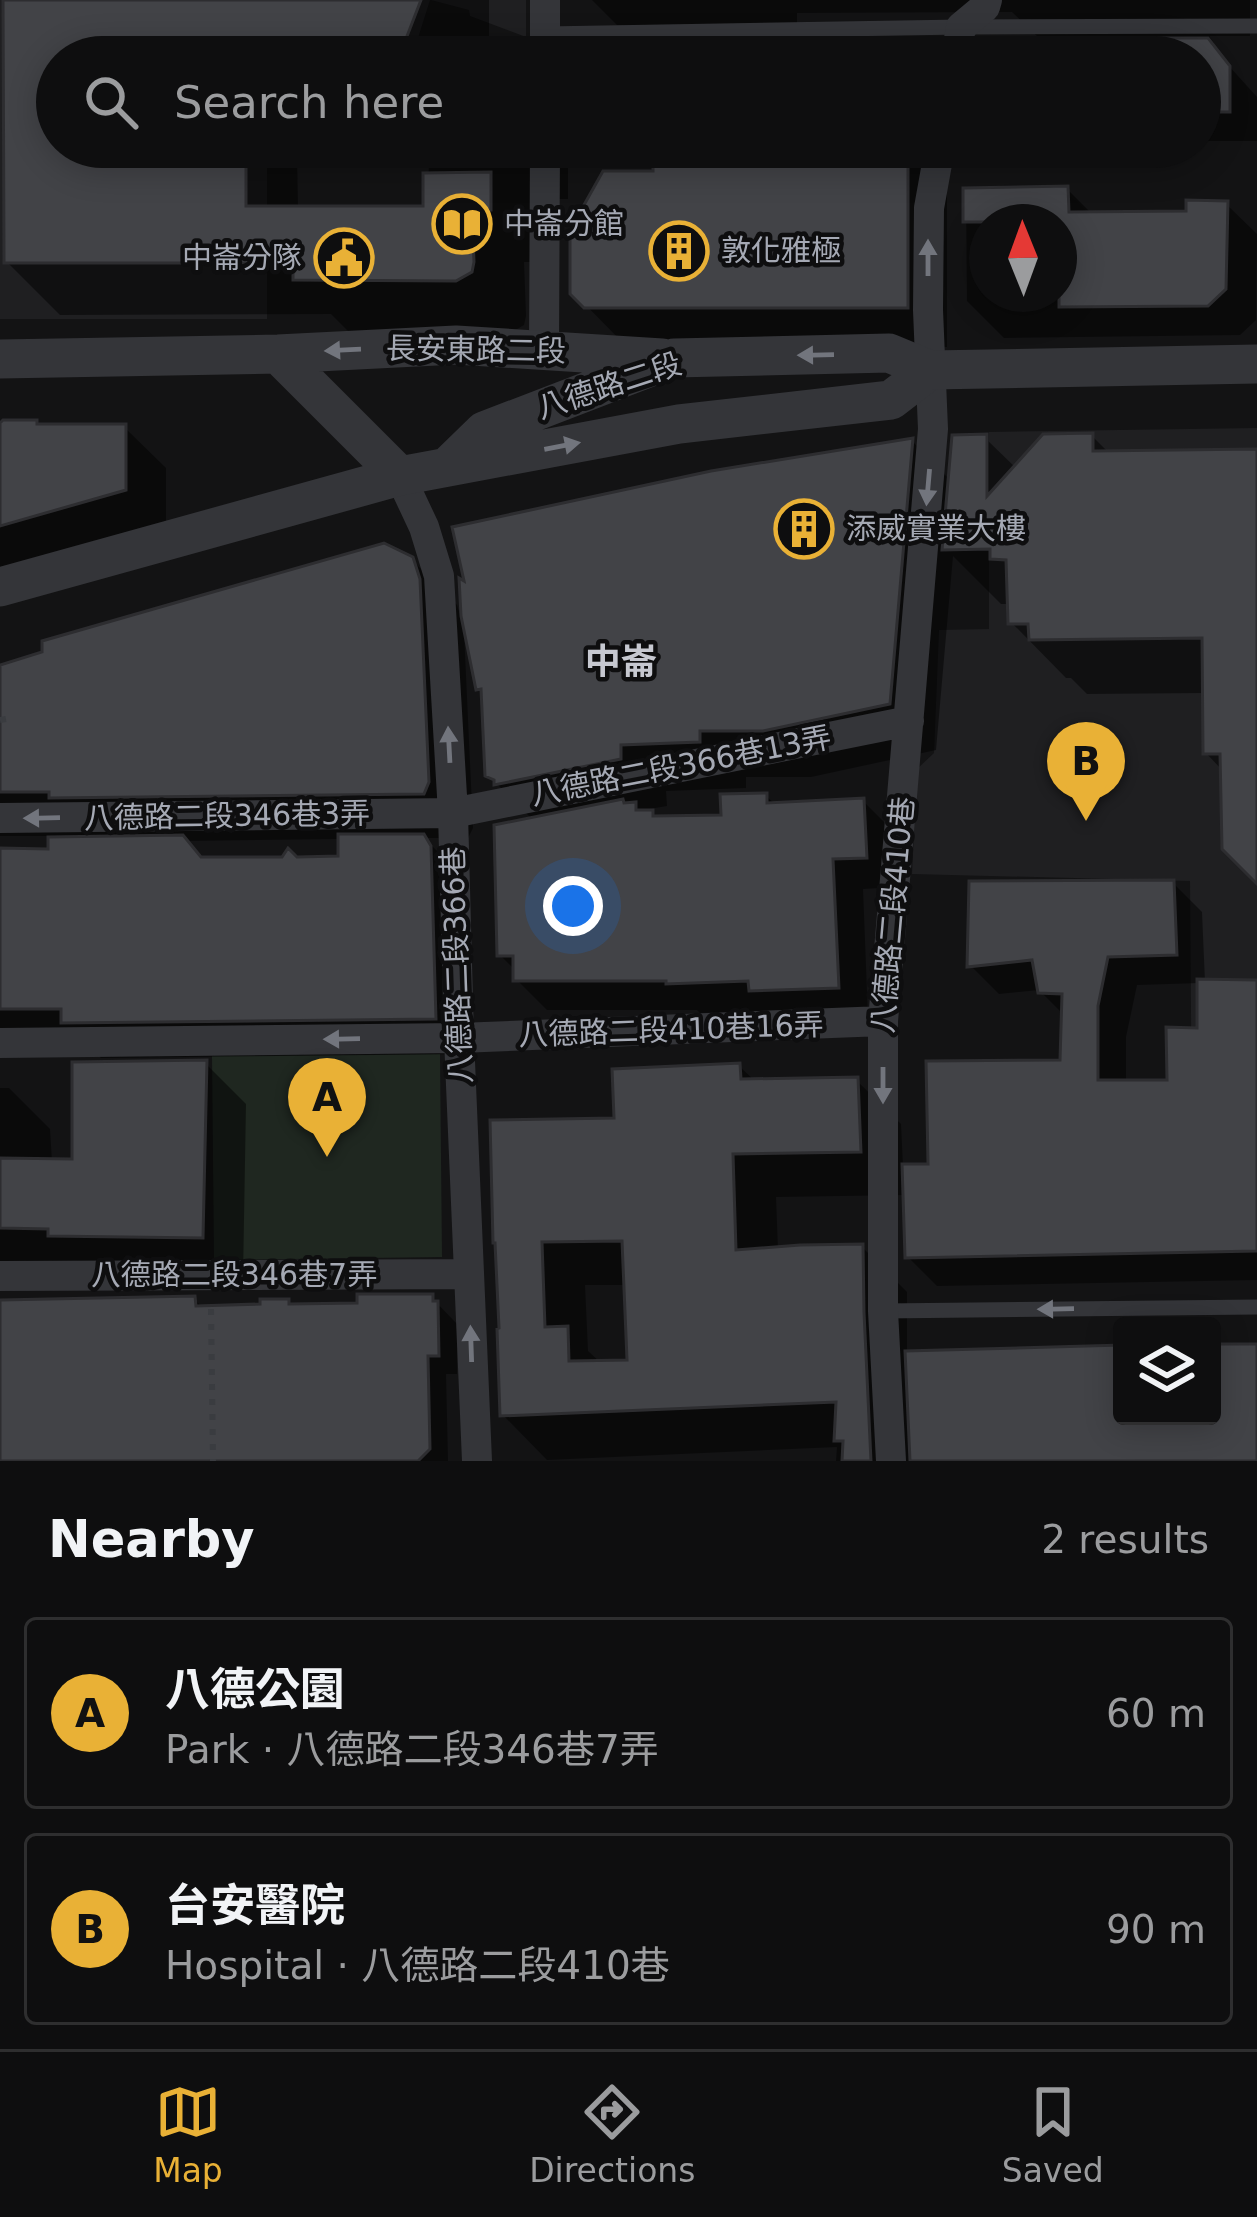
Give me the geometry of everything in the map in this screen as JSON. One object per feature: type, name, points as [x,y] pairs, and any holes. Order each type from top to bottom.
[{"type":"street","points":[[545,0],[545,36]]},
{"type":"street","points":[[963,36],[987,0]]},
{"type":"street","points":[[544,348],[545,168]]},
{"type":"street","name":"八德路二段410巷","points":[[891,1461],[883,1311],[883,1021],[933,429],[928,208],[936,168]]},
{"type":"street","name":"長安東路二段","points":[[0,359],[278,354],[429,345],[674,358]]},
{"type":"street","name":"八德路二段","points":[[447,467],[484,431],[674,358],[889,353],[930,370],[1257,364]]},
{"type":"street","points":[[278,354],[400,476]]},
{"type":"street","name":"八德路二段","points":[[0,586],[400,476],[679,424],[891,400],[930,370]]},
{"type":"street","name":"八德路二段366巷","points":[[400,476],[424,527],[439,576],[453,812],[477,1461]]},
{"type":"street","name":"八德路二段366巷13弄","points":[[453,812],[909,721]]},
{"type":"street","name":"八德路二段346巷3弄","points":[[0,818],[453,812]]},
{"type":"street","name":"八德路二段410巷16弄","points":[[0,1043],[459,1038],[883,1021]]},
{"type":"street","name":"八德路二段346巷7弄","points":[[0,1276],[468,1274]]},
{"type":"lane","points":[[1071,36],[1257,26]]},
{"type":"lane","points":[[883,1311],[1257,1307]]},
{"type":"path","points":[[0,720],[11,718]]},
{"type":"path","points":[[211,1275],[213,1461]]},
{"type":"shaded area","points":[[0,0],[430,0],[419,36],[36,36],[36,168],[267,168],[267,319],[0,319]]},
{"type":"shaded area","points":[[431,0],[526,0],[526,36],[470,16],[469,10]]},
{"type":"shaded area","points":[[1257,428],[1257,1146],[1192,1145],[1190,881],[912,874],[917,769],[934,753],[939,630],[989,629],[989,432]]},
{"type":"shaded area","points":[[440,1054],[442,1257],[214,1260],[212,1056]]},
{"type":"building","points":[[3,0],[421,0],[407,36],[36,36],[36,168],[246,168],[246,206],[423,206],[423,173],[491,172],[491,210],[472,211],[472,272],[456,281],[293,280],[293,264],[274,263],[4,263]]},
{"type":"building","points":[[1221,55],[1230,66],[1230,112],[1221,112]]},
{"type":"building","points":[[908,168],[908,308],[584,308],[570,294],[570,230],[603,171]]},
{"type":"building","points":[[1068,186],[1069,204],[969,204],[969,222],[963,222],[963,188]]},
{"type":"building","points":[[1186,200],[1228,201],[1226,289],[1208,306],[1077,307],[1077,212],[1186,211]]},
{"type":"building","points":[[3,420],[126,424],[126,490],[0,526]]},
{"type":"building","points":[[1093,433],[1093,451],[1257,449],[1257,884],[1222,849],[1220,754],[1203,754],[1202,638],[1029,640],[1028,624],[1008,624],[1006,560],[990,559],[990,549],[942,550],[952,435],[987,434],[987,496],[1043,434]]},
{"type":"building","points":[[913,438],[890,704],[763,731],[700,731],[700,742],[621,745],[621,759],[494,785],[485,776],[481,689],[476,690],[461,616],[459,578],[464,581],[452,527],[711,471]]},
{"type":"building","points":[[384,543],[413,557],[420,579],[429,782],[424,794],[49,798],[49,792],[0,792],[0,665],[42,652],[42,641]]},
{"type":"building","points":[[767,793],[767,803],[864,798],[867,858],[833,859],[839,988],[749,991],[748,981],[513,981],[513,956],[497,956],[494,825],[623,799],[624,803],[636,802],[636,810],[653,810],[653,816],[721,815],[720,794]]},
{"type":"building","points":[[338,834],[424,834],[431,846],[436,1019],[61,1023],[61,1009],[0,1009],[0,848],[48,849],[48,837],[183,835],[201,857],[282,857],[288,848],[297,857],[338,856]]},
{"type":"building","points":[[1174,880],[1177,955],[1108,957],[1098,1006],[1098,1080],[1167,1080],[1166,1027],[1197,1028],[1197,979],[1257,980],[1257,1251],[905,1258],[902,1164],[928,1164],[926,1061],[1060,1060],[1062,994],[1038,993],[1032,960],[967,967],[969,881]]},
{"type":"building","points":[[207,1060],[203,1238],[48,1236],[48,1229],[0,1228],[0,1158],[72,1159],[72,1062]]},
{"type":"building","points":[[740,1063],[741,1079],[858,1077],[861,1152],[733,1154],[736,1250],[863,1244],[871,1461],[842,1461],[843,1441],[834,1441],[836,1402],[500,1416],[490,1120],[614,1118],[612,1069]],"holes":[[[622,1241],[627,1360],[569,1361],[568,1326],[545,1327],[542,1242]]]},
{"type":"building","points":[[357,1294],[433,1294],[433,1301],[438,1301],[439,1356],[428,1356],[430,1449],[418,1461],[0,1461],[0,1300],[195,1296],[196,1306],[260,1304],[260,1299],[289,1299],[289,1304],[357,1303]]},
{"type":"building","points":[[1221,1344],[1257,1344],[1257,1461],[910,1461],[905,1351],[1113,1345],[1113,1425],[1221,1425]]},
{"type":"place","name":"中崙分館","points":[[462,224]]},
{"type":"place","name":"敦化雅極","points":[[679,251]]},
{"type":"place","name":"中崙分隊","points":[[344,258]]},
{"type":"place","name":"添威實業大樓","points":[[804,529]]},
{"type":"place","name":"台安醫院","points":[[1086,821]]},
{"type":"place","name":"八德公園","points":[[327,1157]]},
{"type":"district","name":"中崙","points":[[621,661]]}]
